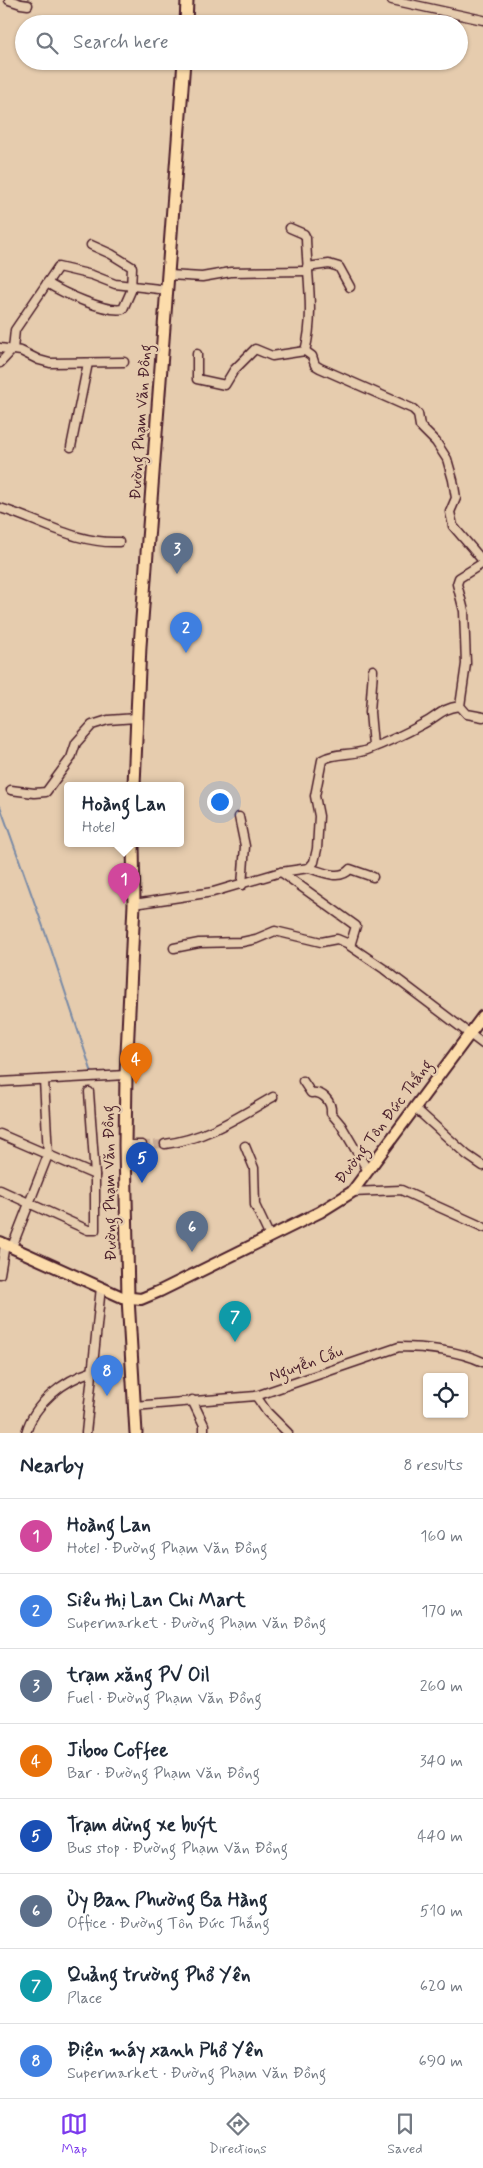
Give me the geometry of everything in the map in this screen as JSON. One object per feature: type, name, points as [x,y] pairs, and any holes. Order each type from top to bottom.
[{"type":"highway","points":[[186,15],[187,0]]},
{"type":"highway","name":"Đường Phạm Văn Đồng","points":[[134,782],[136,718],[183,70]]},
{"type":"highway","name":"Đường Phạm Văn Đồng","points":[[134,847],[134,904],[126,1075],[125,1145],[128,1298],[136,1433]]},
{"type":"main road","name":"Đường Tôn Đức Thắng","points":[[128,1298],[141,1299],[149,1296],[320,1212],[352,1192],[483,1016]]},
{"type":"main road","points":[[6,1244],[128,1298]]},
{"type":"street","points":[[9,0],[28,5]]},
{"type":"street","points":[[392,0],[460,15]]},
{"type":"street","points":[[468,17],[483,20]]},
{"type":"street","points":[[290,228],[306,236],[311,304],[309,336],[305,351]]},
{"type":"street","points":[[47,283],[70,296],[95,305],[122,310],[131,291],[132,267],[111,254],[91,245]]},
{"type":"street","points":[[169,275],[202,277],[231,272],[307,269],[329,264],[335,265],[342,270],[350,287]]},
{"type":"street","points":[[0,364],[14,349],[15,330],[59,267],[115,284],[168,290]]},
{"type":"street","points":[[0,348],[25,352],[44,362],[124,362]]},
{"type":"street","points":[[197,354],[197,379],[225,385],[234,370],[255,349],[272,356],[305,351],[312,356],[315,365],[416,411],[420,426],[436,442],[447,459],[456,498],[450,512],[453,526],[483,562],[457,580],[464,611],[466,670],[460,706]]},
{"type":"street","points":[[71,448],[88,362]]},
{"type":"street","points":[[0,508],[24,516],[44,526],[95,542],[119,542]]},
{"type":"street","points":[[373,670],[370,712],[373,746]]},
{"type":"street","points":[[460,706],[467,714],[483,717]]},
{"type":"street","points":[[309,868],[314,862],[317,849],[319,816],[315,796],[322,760],[328,756],[366,751],[373,746],[425,723],[448,708],[460,706]]},
{"type":"street","points":[[11,790],[34,793],[46,792],[71,758],[76,743],[92,725],[108,720],[136,718]]},
{"type":"street","points":[[239,817],[245,846],[242,885]]},
{"type":"street","points":[[134,904],[203,894],[242,885],[281,872],[309,868],[324,873],[342,875],[350,869],[373,877]]},
{"type":"street","points":[[281,872],[356,926],[349,944]]},
{"type":"street","points":[[174,948],[199,943],[242,942],[280,931],[321,942],[337,939],[349,944],[483,1044]]},
{"type":"street","points":[[0,1082],[126,1075]]},
{"type":"street","points":[[0,1274],[6,1244],[30,1203],[48,1155],[44,1080]]},
{"type":"street","points":[[303,1081],[309,1092],[320,1094],[326,1098],[331,1107],[331,1113],[341,1125],[368,1170]]},
{"type":"street","points":[[0,1190],[92,1231],[95,1230],[95,1175],[89,1092]]},
{"type":"street","points":[[165,1144],[192,1139],[215,1130],[273,1097]]},
{"type":"street","points":[[415,1108],[467,1155],[483,1166]]},
{"type":"street","points":[[0,1134],[95,1175]]},
{"type":"street","points":[[125,1145],[142,1145]]},
{"type":"street","points":[[245,1146],[254,1168],[255,1205],[270,1237]]},
{"type":"street","points":[[352,1192],[401,1190],[483,1227]]},
{"type":"street","points":[[86,1433],[101,1287]]},
{"type":"street","name":"Nguyễn Cấu","points":[[134,1406],[256,1396],[399,1347],[458,1353],[483,1362]]},
{"type":"street","points":[[26,1433],[34,1416],[45,1400],[77,1376],[93,1371]]},
{"type":"street","points":[[256,1396],[267,1412],[288,1433]]},
{"type":"street","points":[[192,1400],[204,1425],[204,1433]]},
{"type":"waterway","points":[[0,806],[51,949],[92,1073]]},
{"type":"tunnel","points":[[142,1145],[165,1144]]},
{"type":"place","name":"trạm xăng PV Oil","points":[[177,574]]},
{"type":"place","name":"Siêu thị Lan Chi Mart","points":[[186,653]]},
{"type":"place","name":"Hoàng Lan","points":[[124,904]]},
{"type":"place","name":"Jiboo Coffee","points":[[136,1084]]},
{"type":"place","name":"Trạm dừng xe buýt","points":[[142,1183]]},
{"type":"place","name":"Ủy Ban Phường Ba Hàng","points":[[192,1252]]},
{"type":"place","name":"Quảng trường Phổ Yên","points":[[235,1342]]},
{"type":"place","name":"Điện máy xanh Phổ Yên","points":[[107,1396]]}]
